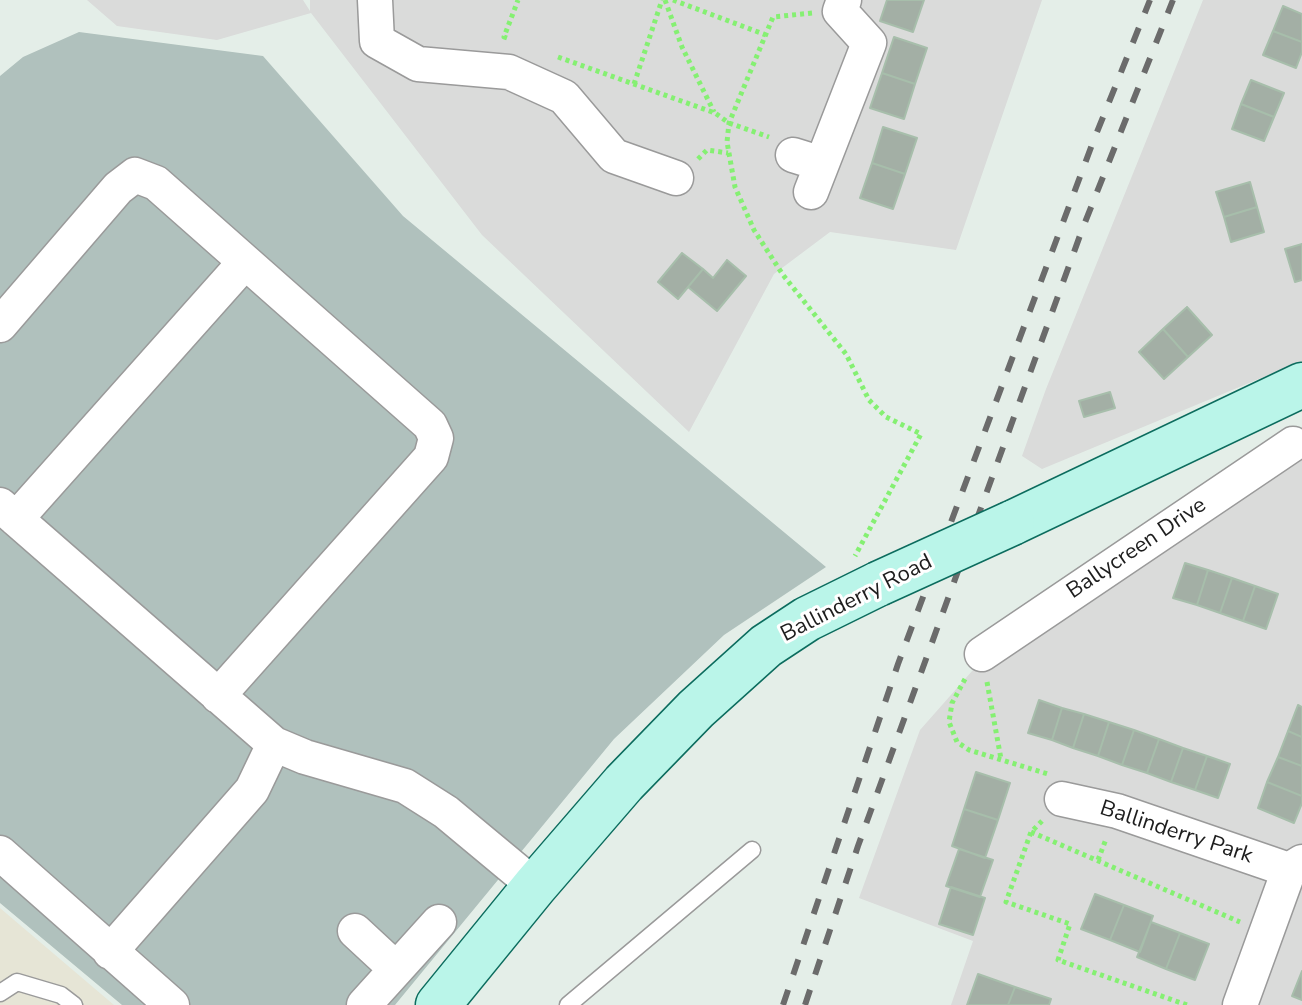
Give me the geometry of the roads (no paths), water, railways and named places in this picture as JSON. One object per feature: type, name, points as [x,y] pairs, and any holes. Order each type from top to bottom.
[{"type":"main road","name":"Ballinderry Road","points":[[438,1005],[624,783],[696,709],[754,657],[807,619],[1286,392]]},
{"type":"street","points":[[375,0],[377,41],[418,64],[509,72],[551,91],[564,97],[614,156],[676,178]]},
{"type":"street","points":[[809,170],[869,43],[842,5]]},
{"type":"street","points":[[0,325],[118,188],[135,175],[156,183],[430,425],[436,438],[431,457],[218,696]]},
{"type":"street","points":[[245,262],[8,512],[274,744],[305,757],[405,786],[446,812],[535,886]]},
{"type":"street","name":"Ballycreen Drive","points":[[982,654],[1297,451],[1286,392]]},
{"type":"street","points":[[110,952],[252,790],[274,744]]},
{"type":"street","name":"Ballinderry Park","points":[[1062,799],[1117,811],[1296,866],[1266,934],[1240,1005]]},
{"type":"street","points":[[0,853],[172,1005]]},
{"type":"street","points":[[364,1005],[439,922]]},
{"type":"street","points":[[355,931],[396,969]]},
{"type":"lane","points":[[568,1005],[752,850]]},
{"type":"lane","points":[[0,993],[17,982],[61,995],[74,1005]]},
{"type":"railway","points":[[783,1005],[898,664],[1093,142],[1150,0]]},
{"type":"railway","points":[[805,1005],[858,846],[1082,230],[1173,0]]}]
